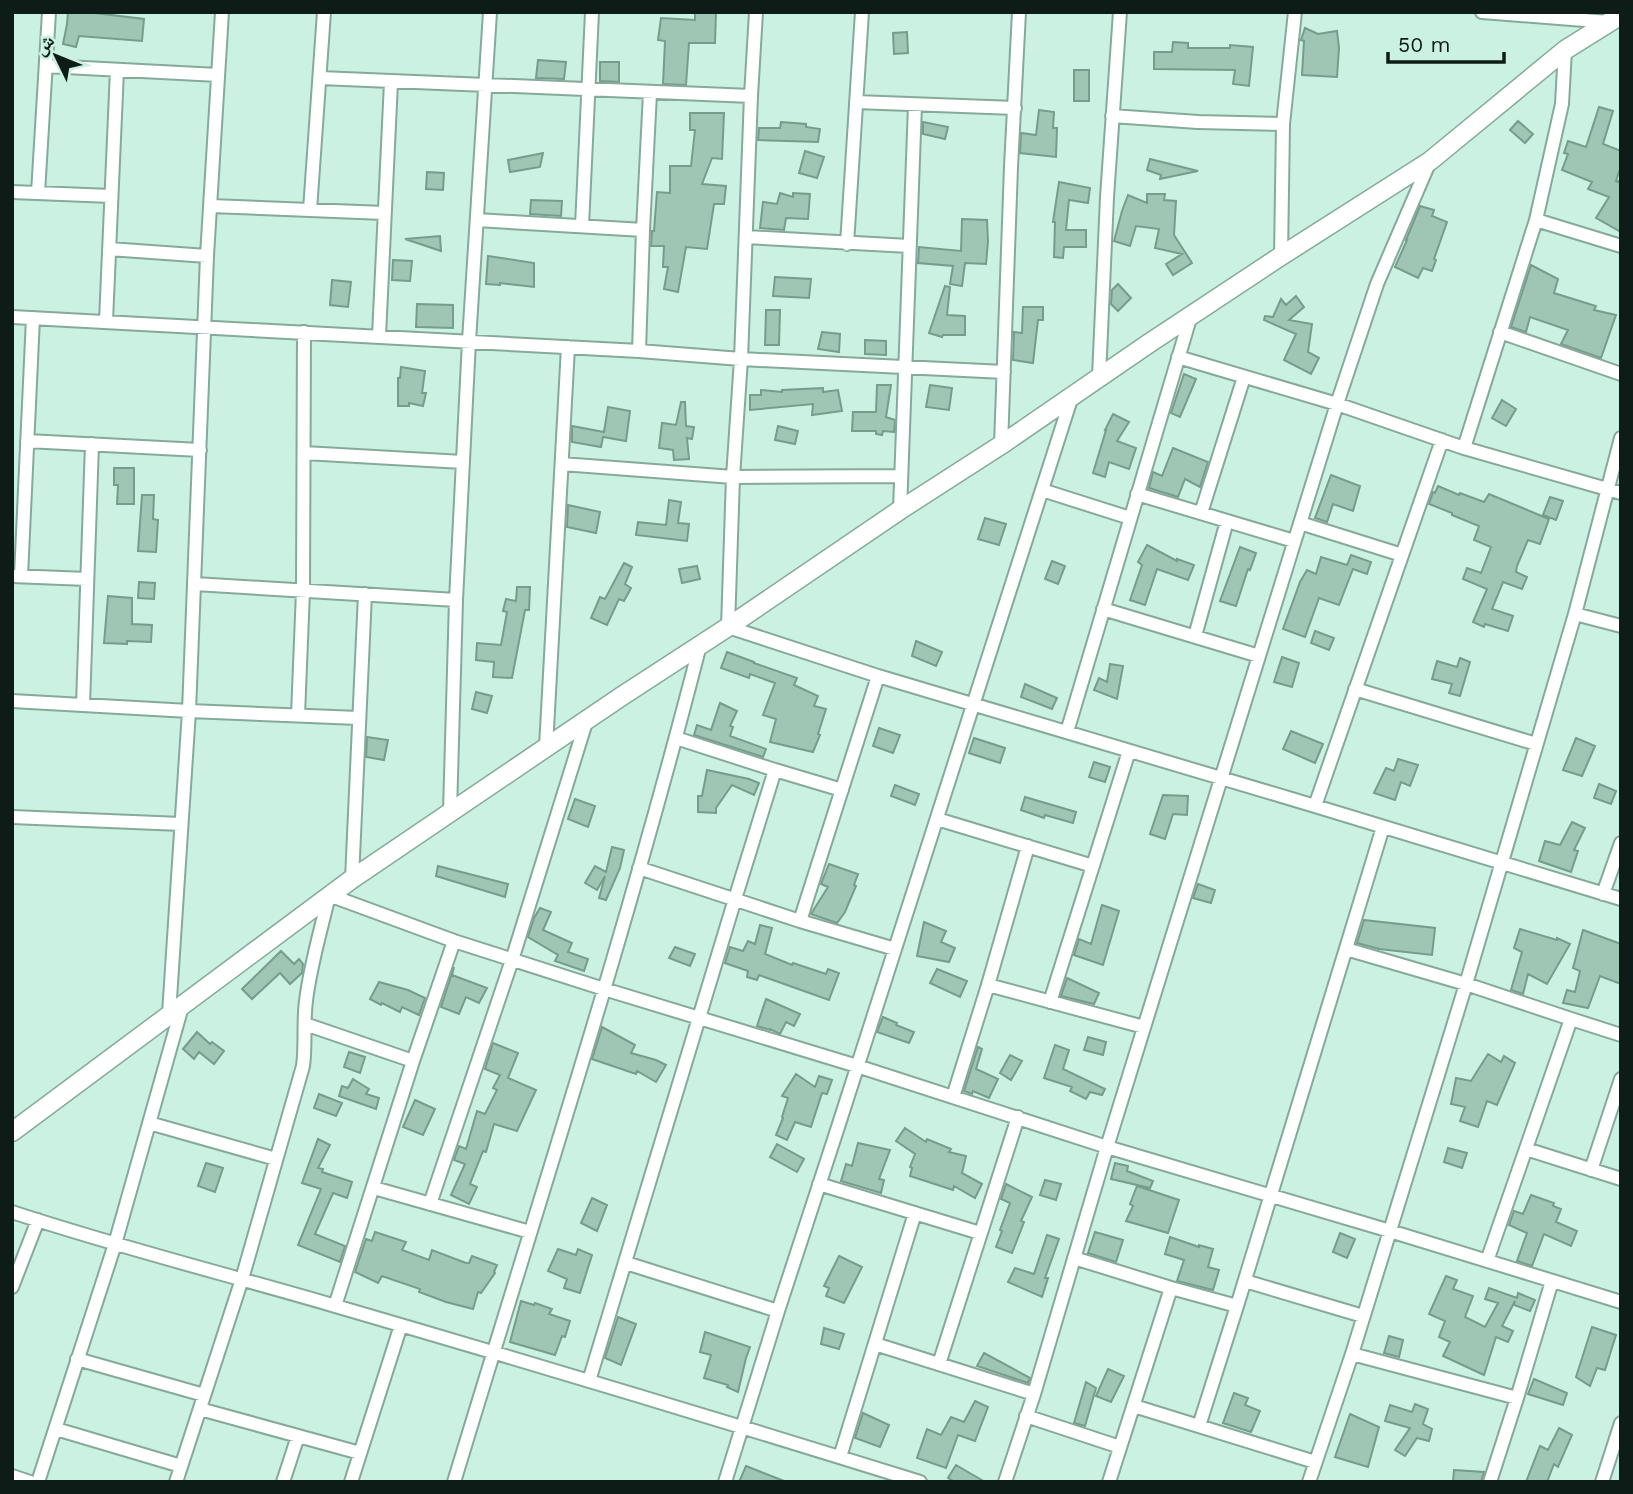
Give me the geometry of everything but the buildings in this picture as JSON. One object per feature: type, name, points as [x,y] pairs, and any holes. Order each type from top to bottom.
[{"type":"street","points":[[38,193],[49,12]]},
{"type":"street","points":[[38,1482],[115,1244],[149,1123],[176,1009],[181,824],[195,584],[207,256],[222,12]]},
{"type":"street","points":[[310,210],[324,12]]},
{"type":"street","points":[[450,812],[456,600],[469,341],[491,12]]},
{"type":"street","points":[[582,226],[592,12]]},
{"type":"street","points":[[728,627],[756,12]]},
{"type":"street","points":[[847,244],[862,12]]},
{"type":"street","points":[[1001,445],[1019,12]]},
{"type":"street","points":[[1098,377],[1120,12]]},
{"type":"street","points":[[1280,256],[1283,124],[1295,12]]},
{"type":"street","points":[[1482,12],[1615,18]]},
{"type":"street","points":[[12,1132],[352,879],[1191,315],[1430,162],[1565,50],[1615,18]]},
{"type":"street","points":[[1464,448],[1536,220],[1562,104],[1565,50]]},
{"type":"street","points":[[46,66],[218,75]]},
{"type":"street","points":[[106,321],[117,70]]},
{"type":"street","points":[[320,78],[751,96]]},
{"type":"street","points":[[379,336],[391,82]]},
{"type":"street","points":[[639,351],[650,93]]},
{"type":"street","points":[[856,102],[1014,108]]},
{"type":"street","points":[[900,510],[915,105]]},
{"type":"street","points":[[1112,116],[1283,124]]},
{"type":"street","points":[[1004,1482],[1034,1394],[1107,1147],[1337,404],[1377,284],[1430,162]]},
{"type":"street","points":[[12,192],[111,196]]},
{"type":"street","points":[[211,206],[384,213]]},
{"type":"street","points":[[477,220],[643,230]]},
{"type":"street","points":[[1536,220],[1621,246]]},
{"type":"street","points":[[746,237],[909,246]]},
{"type":"street","points":[[109,249],[207,256]]},
{"type":"street","points":[[1067,732],[1191,315]]},
{"type":"street","points":[[12,317],[1004,372]]},
{"type":"street","points":[[33,318],[17,576],[88,579]]},
{"type":"street","points":[[298,715],[303,590],[304,332]]},
{"type":"street","points":[[1500,332],[1621,374]]},
{"type":"street","points":[[545,747],[568,347]]},
{"type":"street","points":[[1178,357],[1337,404],[1464,448],[1621,493]]},
{"type":"street","points":[[1201,513],[1244,377]]},
{"type":"street","points":[[725,1482],[1072,396]]},
{"type":"street","points":[[1309,1482],[1352,1354],[1466,984],[1574,614],[1621,438]]},
{"type":"street","points":[[1315,806],[1442,440]]},
{"type":"street","points":[[27,441],[200,450]]},
{"type":"street","points":[[83,705],[92,444]]},
{"type":"street","points":[[304,453],[463,462]]},
{"type":"street","points":[[562,464],[733,477],[901,476]]},
{"type":"street","points":[[1042,490],[1130,518]]},
{"type":"street","points":[[1137,494],[1294,541]]},
{"type":"street","points":[[1195,636],[1227,521]]},
{"type":"street","points":[[1300,523],[1402,555]]},
{"type":"street","points":[[195,584],[456,600]]},
{"type":"street","points":[[352,879],[365,594]]},
{"type":"street","points":[[1103,609],[1259,656]]},
{"type":"street","points":[[1574,614],[1621,626]]},
{"type":"street","points":[[728,627],[972,705],[1621,899]]},
{"type":"street","points":[[454,1482],[604,989],[700,645]]},
{"type":"street","points":[[800,920],[878,676]]},
{"type":"street","points":[[1355,689],[1536,744]]},
{"type":"street","points":[[12,701],[358,718]]},
{"type":"street","points":[[430,1204],[512,960],[587,719]]},
{"type":"street","points":[[676,738],[842,790]]},
{"type":"street","points":[[1050,1002],[1129,751]]},
{"type":"street","points":[[589,1381],[775,770]]},
{"type":"street","points":[[12,817],[181,824]]},
{"type":"street","points":[[937,819],[1093,866]]},
{"type":"street","points":[[1199,1426],[1383,827]]},
{"type":"street","points":[[1603,894],[1621,843]]},
{"type":"street","points":[[953,1097],[1028,846]]},
{"type":"street","points":[[639,868],[895,949]]},
{"type":"street","points":[[329,895],[454,941],[604,989],[858,1066],[1107,1147],[1390,1230],[1621,1302]]},
{"type":"street","points":[[176,1482],[242,1279],[303,1066],[308,988],[329,895]]},
{"type":"street","points":[[335,1306],[454,941]]},
{"type":"street","points":[[1346,949],[1466,984],[1621,1035]]},
{"type":"street","points":[[988,985],[1144,1027]]},
{"type":"street","points":[[1487,1261],[1571,1020]]},
{"type":"street","points":[[305,1024],[413,1061]]},
{"type":"street","points":[[1591,1170],[1621,1079]]},
{"type":"street","points":[[939,1364],[1018,1117]]},
{"type":"street","points":[[149,1123],[276,1159]]},
{"type":"street","points":[[1526,1149],[1621,1179]]},
{"type":"street","points":[[819,1184],[980,1233]]},
{"type":"street","points":[[374,1188],[530,1232]]},
{"type":"street","points":[[12,1212],[493,1352],[920,1482]]},
{"type":"street","points":[[840,1457],[915,1213]]},
{"type":"street","points":[[12,1287],[38,1220]]},
{"type":"street","points":[[1074,1258],[1237,1306]]},
{"type":"street","points":[[625,1263],[778,1311]]},
{"type":"street","points":[[1490,1482],[1552,1280]]},
{"type":"street","points":[[1245,1281],[1363,1316]]},
{"type":"street","points":[[1109,1482],[1171,1288]]},
{"type":"street","points":[[351,1482],[401,1325]]},
{"type":"street","points":[[875,1344],[1034,1394]]},
{"type":"street","points":[[1352,1354],[1517,1398]]},
{"type":"street","points":[[78,1359],[204,1395]]},
{"type":"street","points":[[1133,1406],[1315,1462]]},
{"type":"street","points":[[200,1409],[360,1453]]},
{"type":"street","points":[[1026,1416],[1120,1447]]},
{"type":"street","points":[[1602,1482],[1618,1441],[1621,1423]]},
{"type":"street","points":[[56,1429],[181,1466]]},
{"type":"street","points":[[282,1482],[298,1436]]},
{"type":"street","points":[[12,1476],[30,1482]]}]
